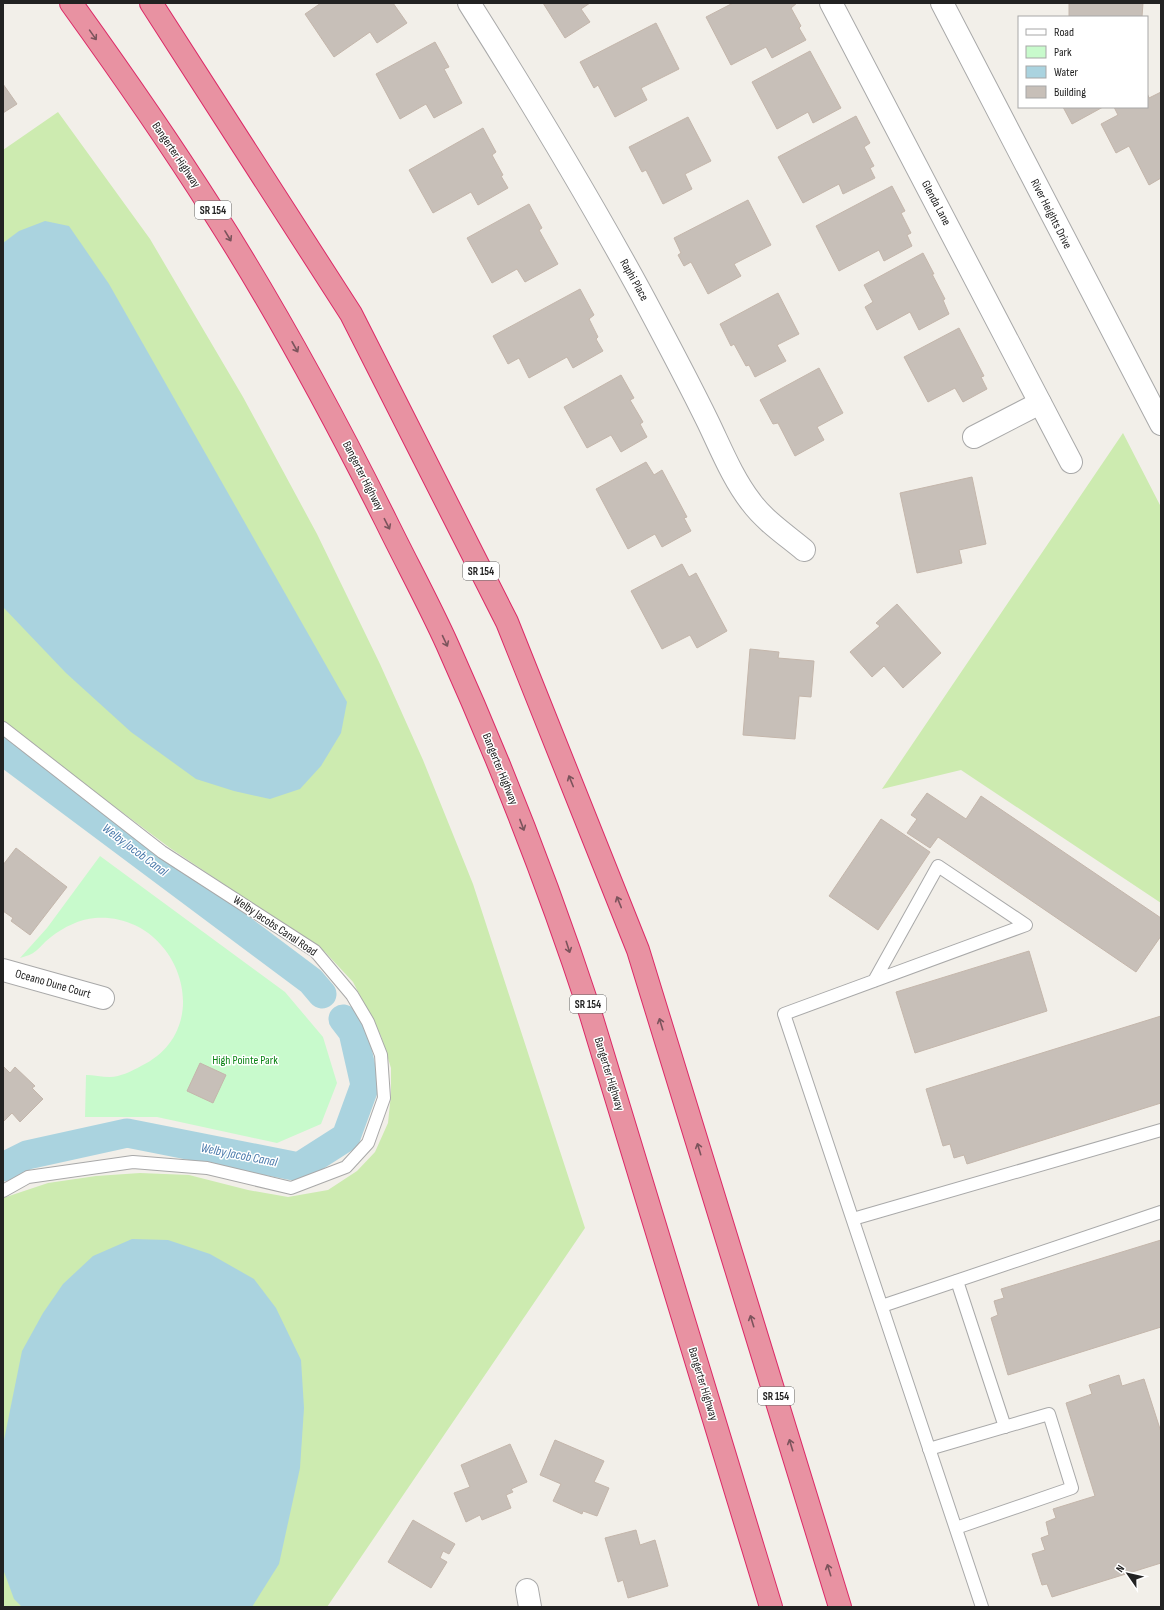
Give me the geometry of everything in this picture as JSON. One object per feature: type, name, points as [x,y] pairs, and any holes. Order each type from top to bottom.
[{"type":"highway","name":"Bangerter Highway","points":[[71,3],[158,127],[213,210],[290,339],[339,427],[446,642],[491,746],[564,932],[590,1012],[771,1607]]},
{"type":"highway","name":"SR 154","points":[[151,3],[351,314],[507,622],[638,950],[840,1607]]},
{"type":"street","name":"Raphi Place","points":[[469,3],[590,200],[660,328],[742,490],[752,504],[762,514],[804,550]]},
{"type":"street","name":"Glenda Lane","points":[[831,3],[1071,462]]},
{"type":"street","name":"River Heights Drive","points":[[942,3],[1161,424]]},
{"type":"street","points":[[974,437],[1040,403]]},
{"type":"street","name":"Oceano Dune Court","points":[[3,970],[103,998]]},
{"type":"lane","name":"Welby Jacobs Canal Road","points":[[3,728],[162,852],[315,951],[352,995],[368,1022],[381,1055],[384,1098],[368,1143],[346,1167],[291,1188],[207,1168],[133,1162],[28,1177],[3,1191]]},
{"type":"lane","points":[[874,981],[938,866],[1026,925],[918,965],[784,1014],[982,1607]]},
{"type":"lane","points":[[852,1219],[1161,1130]]},
{"type":"lane","points":[[882,1306],[1161,1212]]},
{"type":"lane","points":[[957,1281],[1005,1427]]},
{"type":"lane","points":[[929,1449],[1048,1414],[1072,1488],[956,1528]]},
{"type":"green space","points":[[58,112],[150,239],[243,397],[317,534],[380,664],[423,760],[473,884],[585,1228],[327,1607],[3,1607],[3,1198],[48,1183],[96,1176],[140,1173],[189,1175],[248,1190],[288,1197],[328,1190],[357,1171],[375,1152],[388,1123],[391,1094],[391,1068],[381,1036],[353,982],[325,952],[170,848],[3,723],[3,150]]},
{"type":"green space","points":[[1123,433],[1161,507],[1161,903],[961,770],[882,789]]},
{"type":"green space","name":"High Pointe Park","points":[[100,856],[285,992],[323,1037],[337,1083],[321,1124],[277,1143],[157,1117],[85,1117],[86,1075],[114,1077],[122,1075],[141,1066],[165,1048],[179,1026],[183,1001],[179,976],[167,952],[148,933],[124,921],[95,918],[78,922],[56,933],[31,954],[20,958],[47,928]]},
{"type":"water","points":[[45,221],[69,226],[109,284],[347,702],[341,733],[321,766],[300,789],[270,799],[234,791],[196,779],[131,732],[66,673],[3,607],[3,243],[19,231]]},
{"type":"water","points":[[132,1239],[168,1240],[210,1254],[254,1279],[276,1308],[301,1360],[304,1408],[300,1468],[279,1564],[252,1607],[22,1607],[14,1599],[3,1569],[3,1445],[22,1351],[43,1313],[63,1284],[93,1256]]},
{"type":"building","points":[[321,3],[393,3],[407,23],[377,43],[370,32],[334,57],[305,14]]},
{"type":"building","points":[[543,3],[590,3],[581,9],[590,22],[565,38]]},
{"type":"building","points":[[733,3],[797,3],[791,8],[801,26],[799,28],[806,40],[772,58],[766,47],[731,65],[706,17]]},
{"type":"building","points":[[1069,3],[1143,3],[1142,16],[1069,16]]},
{"type":"building","points":[[656,23],[679,69],[641,88],[647,100],[615,117],[598,85],[594,88],[580,62]]},
{"type":"building","points":[[435,42],[449,67],[444,69],[462,103],[434,118],[426,104],[400,119],[376,74]]},
{"type":"building","points":[[810,51],[841,108],[813,123],[808,112],[777,129],[752,82]]},
{"type":"building","points":[[3,84],[17,104],[3,113]]},
{"type":"building","points":[[1161,92],[1161,178],[1149,185],[1129,146],[1116,153],[1101,124],[1118,115],[1114,108],[1148,108],[1148,96],[1149,98]]},
{"type":"building","points":[[1064,108],[1101,108],[1072,124]]},
{"type":"building","points":[[856,116],[870,143],[864,147],[874,166],[870,168],[875,178],[843,194],[839,184],[803,203],[778,157]]},
{"type":"building","points":[[688,117],[711,161],[685,174],[692,189],[663,204],[646,170],[642,172],[629,147]]},
{"type":"building","points":[[483,128],[496,152],[492,155],[508,188],[478,205],[471,192],[433,213],[409,170]]},
{"type":"building","points":[[892,186],[905,211],[901,213],[911,233],[907,235],[912,246],[884,261],[879,250],[839,271],[816,226]]},
{"type":"building","points":[[748,200],[771,245],[734,264],[741,276],[708,294],[691,262],[684,266],[678,255],[681,253],[674,238]]},
{"type":"building","points":[[529,204],[542,228],[539,230],[558,264],[525,282],[517,269],[492,283],[467,238]]},
{"type":"building","points":[[923,253],[945,299],[943,300],[949,314],[919,330],[910,312],[877,330],[865,307],[873,302],[864,285]]},
{"type":"building","points":[[580,289],[594,315],[589,319],[598,337],[596,339],[603,351],[573,368],[567,357],[529,378],[519,358],[508,364],[493,336]]},
{"type":"building","points":[[778,293],[799,334],[777,345],[786,361],[755,377],[749,365],[746,366],[734,344],[731,346],[720,324]]},
{"type":"building","points":[[959,328],[984,376],[981,377],[987,389],[963,402],[955,388],[928,402],[904,357]]},
{"type":"building","points":[[819,368],[843,413],[817,427],[824,440],[795,456],[778,423],[773,424],[760,400]]},
{"type":"building","points":[[621,375],[634,398],[630,400],[643,422],[640,424],[647,437],[621,452],[611,435],[587,448],[564,407]]},
{"type":"building","points":[[646,462],[654,475],[662,470],[687,517],[684,518],[691,531],[662,547],[655,534],[628,549],[596,489]]},
{"type":"building","points":[[972,477],[986,544],[959,550],[962,563],[917,573],[900,493]]},
{"type":"building","points":[[682,564],[689,577],[696,573],[727,631],[697,648],[690,635],[662,649],[631,591]]},
{"type":"building","points":[[897,604],[941,653],[903,688],[884,666],[872,677],[850,652],[880,626],[876,623]]},
{"type":"building","points":[[750,649],[779,652],[778,658],[814,661],[811,697],[799,696],[795,739],[743,735]]},
{"type":"building","points":[[927,793],[966,819],[981,796],[1161,918],[1161,936],[1136,972],[938,837],[930,848],[907,833],[917,819],[911,815]]},
{"type":"building","points":[[881,819],[930,852],[878,930],[829,896]]},
{"type":"building","points":[[16,848],[67,887],[30,935],[11,921],[13,918],[3,911],[3,865]]},
{"type":"building","points":[[1029,951],[1047,1011],[915,1053],[896,992]]},
{"type":"building","points":[[1161,1016],[1161,1103],[967,1164],[964,1155],[954,1158],[950,1144],[943,1146],[926,1089]]},
{"type":"building","points":[[200,1063],[226,1075],[213,1103],[187,1091]]},
{"type":"building","points":[[3,1066],[10,1073],[15,1067],[35,1086],[32,1088],[43,1099],[20,1122],[12,1113],[3,1122]]},
{"type":"building","points":[[1161,1240],[1161,1327],[1008,1375],[991,1318],[998,1315],[994,1301],[1004,1298],[1001,1289]]},
{"type":"building","points":[[1119,1375],[1122,1386],[1144,1379],[1161,1432],[1161,1563],[1052,1597],[1047,1584],[1042,1585],[1032,1554],[1045,1550],[1041,1538],[1049,1535],[1046,1522],[1056,1518],[1053,1509],[1095,1496],[1066,1403],[1092,1394],[1089,1385]]},
{"type":"building","points":[[555,1440],[604,1461],[594,1482],[609,1488],[597,1516],[583,1511],[582,1514],[553,1501],[561,1484],[540,1475]]},
{"type":"building","points":[[510,1444],[527,1482],[511,1489],[513,1492],[506,1495],[511,1508],[482,1520],[480,1515],[466,1522],[454,1493],[470,1487],[461,1465]]},
{"type":"building","points":[[413,1520],[455,1544],[449,1554],[443,1551],[440,1558],[447,1562],[431,1588],[388,1562]]},
{"type":"building","points":[[636,1530],[640,1545],[655,1540],[668,1586],[628,1598],[623,1580],[618,1582],[605,1538]]},
{"type":"waterway","name":"Welby Jacob Canal","points":[[3,751],[311,981],[322,994]]},
{"type":"waterway","name":"Welby Jacob Canal","points":[[3,1167],[27,1155],[127,1133],[299,1167],[346,1137],[365,1085],[353,1032],[343,1019]]}]
